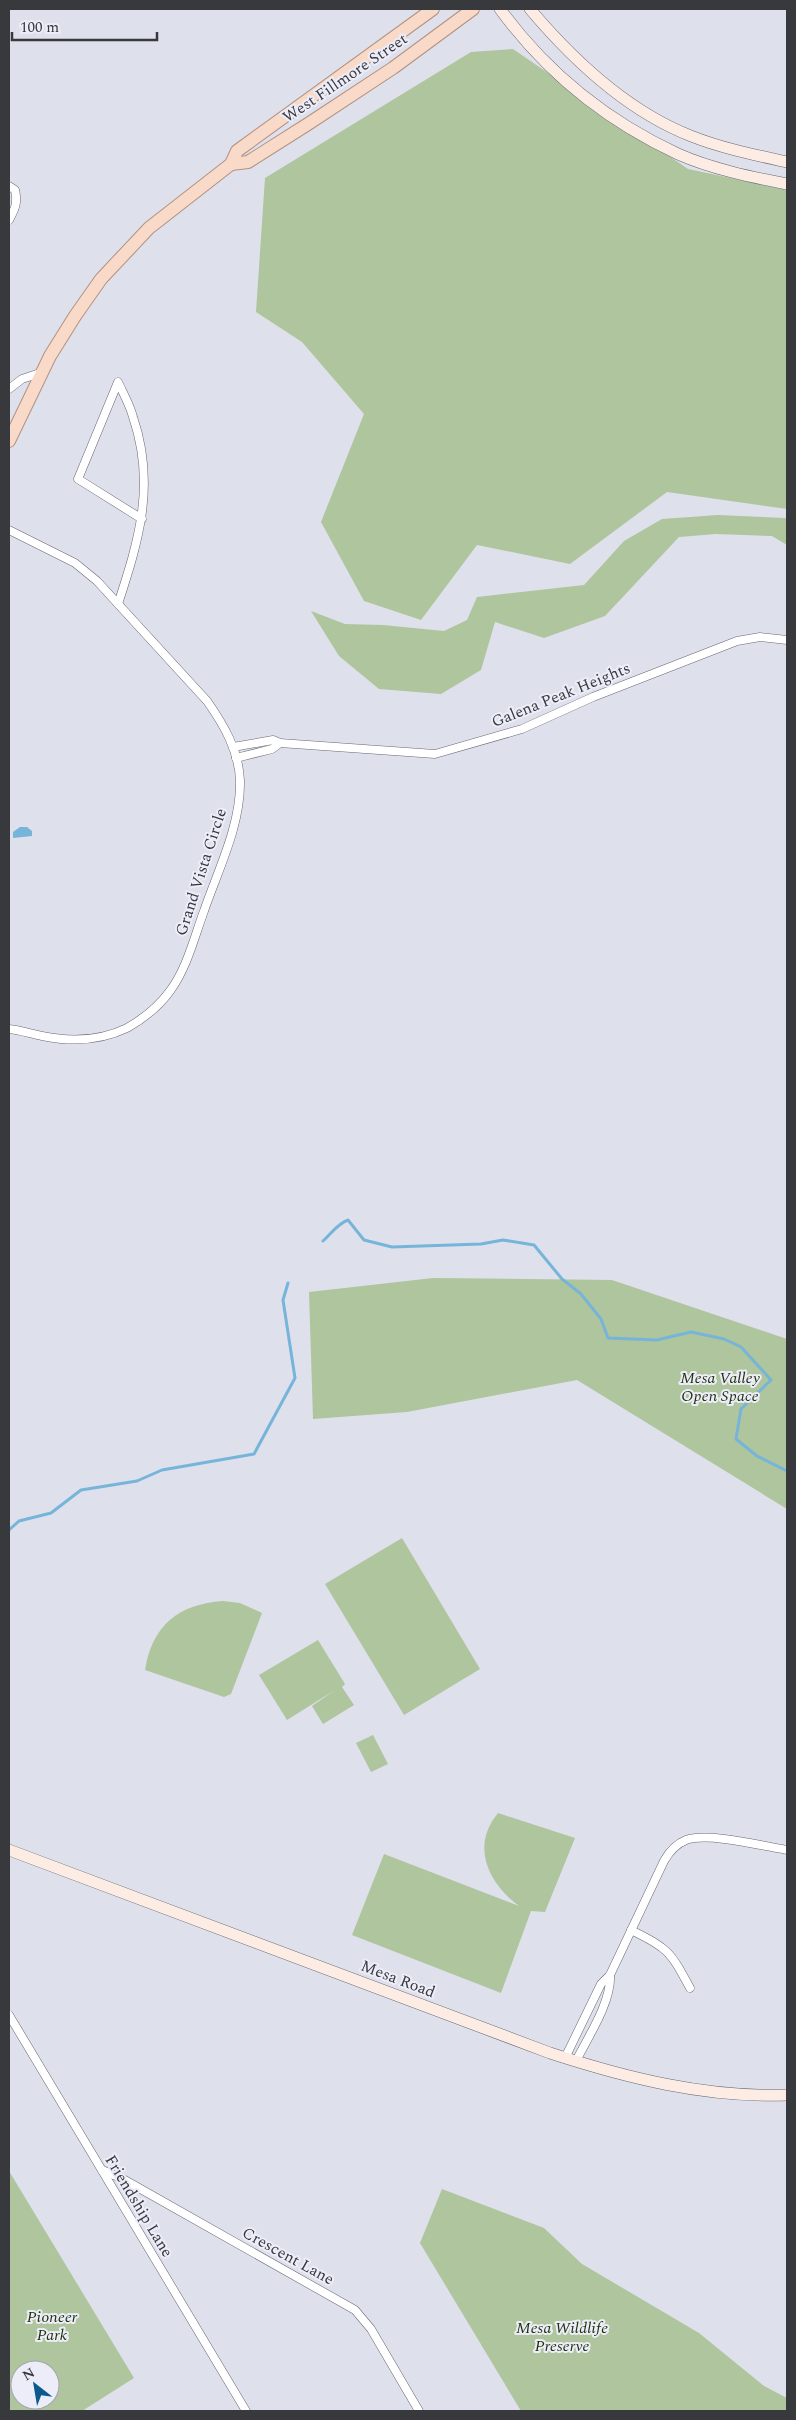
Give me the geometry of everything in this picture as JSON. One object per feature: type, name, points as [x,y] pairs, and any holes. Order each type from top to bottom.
[{"type":"main road","name":"West Fillmore Street","points":[[10,433],[75,316],[118,259],[161,218],[231,164],[237,151],[433,9]]},
{"type":"main road","name":"West Fillmore Street","points":[[231,164],[248,162],[300,129],[374,81],[473,9]]},
{"type":"main road","points":[[500,9],[529,47],[550,68],[599,109],[678,154],[728,171],[787,184]]},
{"type":"main road","points":[[530,9],[580,62],[613,91],[645,112],[692,136],[717,145],[787,162]]},
{"type":"main road","name":"Mesa Road","points":[[9,1850],[599,2069],[692,2090],[720,2094],[787,2095]]},
{"type":"street","points":[[9,186],[15,190],[17,199],[16,208],[9,220]]},
{"type":"street","points":[[9,389],[22,379],[43,372]]},
{"type":"street","points":[[118,604],[137,546],[142,519],[144,503],[142,450],[133,416],[118,382],[78,479],[142,519]]},
{"type":"street","name":"Grand Vista Circle","points":[[9,530],[75,563],[97,581],[218,716],[233,747],[240,780],[236,816],[188,956],[179,976],[166,996],[139,1021],[97,1038],[67,1040],[9,1029]]},
{"type":"street","name":"Galena Peak Heights","points":[[233,747],[273,740],[280,743],[435,754],[522,729],[593,697],[737,641],[760,637],[787,640]]},
{"type":"street","name":"Galena Peak Heights","points":[[236,758],[272,749],[280,743]]},
{"type":"street","points":[[571,2060],[583,2022],[601,1984],[610,1975],[664,1861],[680,1843],[703,1837],[787,1850]]},
{"type":"street","points":[[631,1930],[662,1946],[669,1952],[690,1988]]},
{"type":"street","points":[[571,2060],[593,2026],[610,1986],[610,1975]]},
{"type":"street","name":"Friendship Lane","points":[[9,2015],[246,2411]]},
{"type":"street","points":[[583,2022],[593,2026]]},
{"type":"street","name":"Crescent Lane","points":[[102,2170],[123,2179],[355,2310],[371,2329],[419,2411]]},
{"type":"green space","points":[[513,49],[688,169],[787,190],[787,509],[667,492],[570,564],[477,545],[421,620],[364,601],[321,522],[364,414],[302,342],[256,312],[265,178],[471,52]]},
{"type":"green space","points":[[718,515],[785,518],[787,519],[787,545],[772,536],[716,534],[679,537],[605,616],[544,638],[495,622],[481,670],[441,694],[379,689],[339,656],[311,611],[345,624],[383,625],[444,631],[467,620],[477,597],[584,585],[624,541],[662,519]]},
{"type":"green space","name":"Mesa Valley Open Space","points":[[433,1278],[612,1280],[787,1339],[787,1509],[577,1380],[407,1412],[313,1419],[309,1292]]},
{"type":"green space","points":[[402,1538],[480,1669],[404,1715],[325,1584]]},
{"type":"green space","points":[[223,1601],[240,1603],[262,1613],[231,1694],[224,1697],[145,1670],[154,1641],[161,1629],[170,1620],[181,1612],[193,1607]]},
{"type":"green space","points":[[318,1640],[345,1684],[342,1687],[354,1705],[323,1724],[312,1706],[335,1690],[287,1720],[259,1675]]},
{"type":"green space","points":[[373,1735],[388,1764],[371,1772],[356,1743]]},
{"type":"green space","points":[[498,1813],[575,1838],[545,1912],[531,1911],[501,1993],[352,1935],[384,1854],[519,1906],[499,1887],[492,1876],[484,1852],[485,1839]]},
{"type":"green space","name":"Pioneer Park","points":[[9,2171],[134,2378],[82,2411],[9,2411]]},
{"type":"green space","name":"Mesa Wildlife Preserve","points":[[442,2189],[544,2228],[582,2264],[699,2333],[764,2386],[787,2398],[787,2411],[521,2411],[420,2243]]},
{"type":"water","points":[[20,827],[27,827],[32,831],[32,836],[13,838],[13,832]]},
{"type":"waterway","points":[[323,1241],[338,1226],[348,1220],[364,1240],[392,1247],[481,1244],[503,1240],[534,1245],[562,1279],[581,1294],[601,1319],[608,1338],[657,1340],[691,1332],[724,1339],[741,1347],[771,1380],[741,1409],[736,1439],[757,1456],[787,1471]]},
{"type":"waterway","points":[[9,1530],[19,1521],[51,1513],[81,1490],[137,1481],[162,1470],[254,1454],[295,1378],[283,1300],[288,1283]]}]
